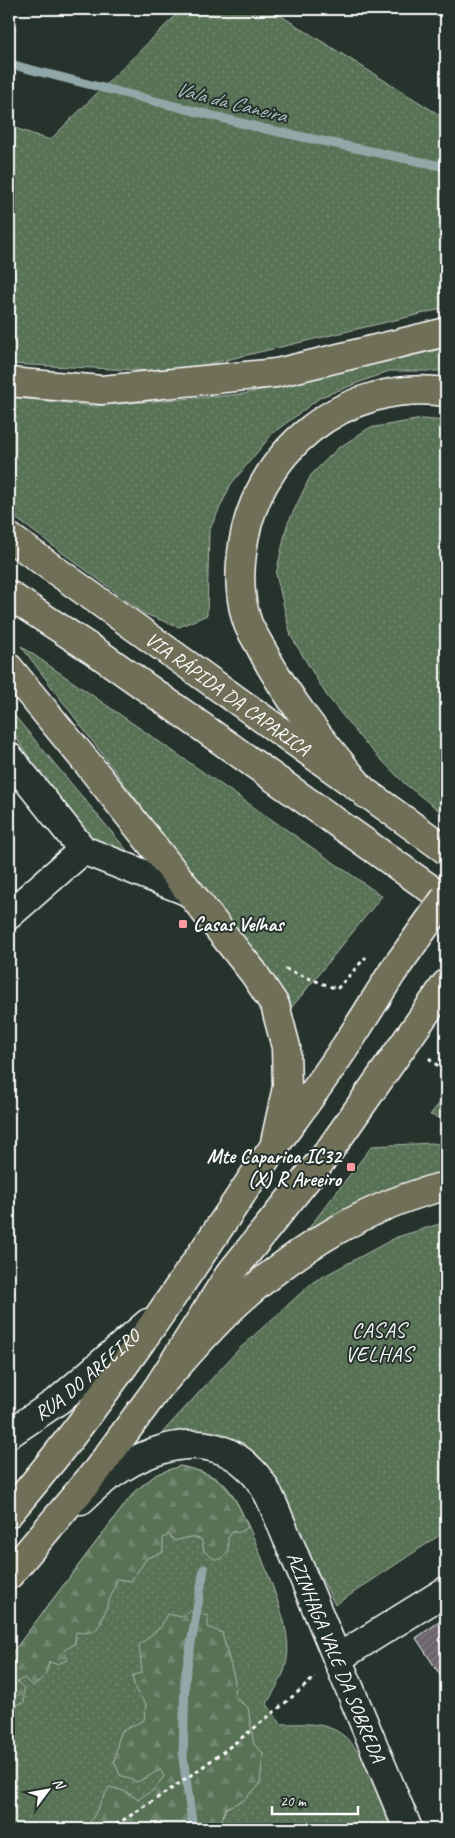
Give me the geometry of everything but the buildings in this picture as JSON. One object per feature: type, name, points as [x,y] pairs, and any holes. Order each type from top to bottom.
[{"type":"main road","points":[[9,382],[102,390],[276,373],[446,332]]},
{"type":"main road","points":[[366,794],[308,724],[279,683],[248,623],[239,575],[244,531],[255,497],[277,460],[313,426],[353,404],[384,393],[423,389],[446,392]]},
{"type":"main road","name":"VIA RÁPIDA DA CAPARICA","points":[[9,537],[446,850]]},
{"type":"main road","name":"VIA RÁPIDA DA CAPARICA","points":[[9,595],[102,656],[446,899]]},
{"type":"main road","points":[[9,668],[89,764],[188,892],[253,972],[275,1005],[286,1047],[287,1088],[274,1147]]},
{"type":"main road","points":[[9,1513],[44,1472],[84,1419],[329,1070],[392,973],[446,899]]},
{"type":"main road","points":[[16,1567],[98,1469],[157,1388],[229,1275],[329,1151],[415,1033],[446,984]]},
{"type":"main road","points":[[157,1388],[237,1303],[288,1261],[330,1234],[389,1205],[446,1186]]},
{"type":"street","points":[[9,757],[83,850],[188,892]]},
{"type":"street","points":[[9,915],[83,850]]},
{"type":"street","points":[[412,876],[446,912]]},
{"type":"street","name":"RUA DO AREEIRO","points":[[9,1434],[59,1400],[160,1312]]},
{"type":"street","name":"AZINHAGA VALE DA SOBREDA","points":[[16,1567],[93,1489],[140,1457],[165,1447],[199,1444],[219,1449],[241,1461],[254,1472],[268,1494],[408,1829]]},
{"type":"street","points":[[338,1658],[446,1591]]},
{"type":"path","points":[[437,1065],[446,1052]]},
{"type":"path","points":[[109,1829],[156,1801],[234,1745],[274,1715],[338,1658]]},
{"type":"green space","points":[[182,9],[270,9],[446,119],[446,308],[175,372],[9,364],[9,126],[50,140]]},
{"type":"green space","points":[[446,348],[446,371],[389,371],[321,397],[273,433],[231,484],[209,531],[207,615],[179,627],[145,614],[9,513],[9,397],[94,406],[243,394]]},
{"type":"green space","points":[[422,419],[446,421],[446,816],[405,784],[363,741],[327,696],[291,636],[276,574],[287,525],[311,475],[337,449],[369,428]]},
{"type":"green space","points":[[21,646],[382,896],[292,1007]]},
{"type":"green space","points":[[9,709],[130,854],[82,834],[9,728]]},
{"type":"green space","points":[[446,1095],[446,1120],[430,1115]]},
{"type":"green space","points":[[433,1143],[446,1146],[446,1176],[298,1242],[372,1146]]},
{"type":"green space","points":[[446,1222],[446,1531],[335,1605],[263,1463],[235,1440],[162,1433],[238,1350],[313,1282],[397,1237]]},
{"type":"green space","points":[[180,1466],[209,1475],[225,1485],[241,1510],[268,1574],[285,1625],[288,1651],[284,1671],[267,1704],[281,1724],[308,1724],[329,1727],[346,1738],[364,1760],[393,1829],[9,1829],[9,1657],[135,1491],[157,1474]]},
{"type":"green space","points":[[180,1466],[206,1474],[223,1485],[236,1502],[248,1527],[238,1533],[233,1531],[228,1538],[228,1552],[222,1559],[214,1559],[204,1551],[201,1539],[190,1537],[174,1541],[169,1534],[163,1538],[163,1552],[147,1558],[131,1581],[117,1579],[100,1625],[91,1632],[76,1632],[75,1644],[64,1650],[67,1660],[56,1664],[49,1662],[44,1676],[33,1686],[24,1678],[17,1682],[24,1688],[24,1703],[14,1705],[9,1714],[9,1657],[135,1491],[157,1474]]},
{"type":"green space","points":[[189,1611],[208,1616],[208,1627],[222,1633],[235,1681],[234,1697],[248,1708],[254,1745],[263,1753],[260,1784],[244,1800],[226,1808],[220,1825],[211,1829],[69,1829],[85,1828],[87,1826],[110,1787],[124,1791],[138,1799],[155,1789],[164,1776],[160,1770],[137,1782],[120,1775],[114,1761],[120,1732],[144,1720],[146,1704],[136,1691],[132,1676],[142,1672],[139,1645],[161,1627],[167,1614],[182,1617]]},
{"type":"waterway","name":"Vala da Caneira","points":[[9,64],[265,129],[446,167]]},
{"type":"waterway","points":[[193,1829],[183,1758],[185,1678],[204,1569]]},
{"type":"place","name":"Casas Velhas","points":[[183,924]]},
{"type":"place","name":"Mte Caparica IC32 (X) R Areeiro","points":[[351,1167]]},
{"type":"district","name":"CASAS VELHAS","points":[[379,1342]]}]
